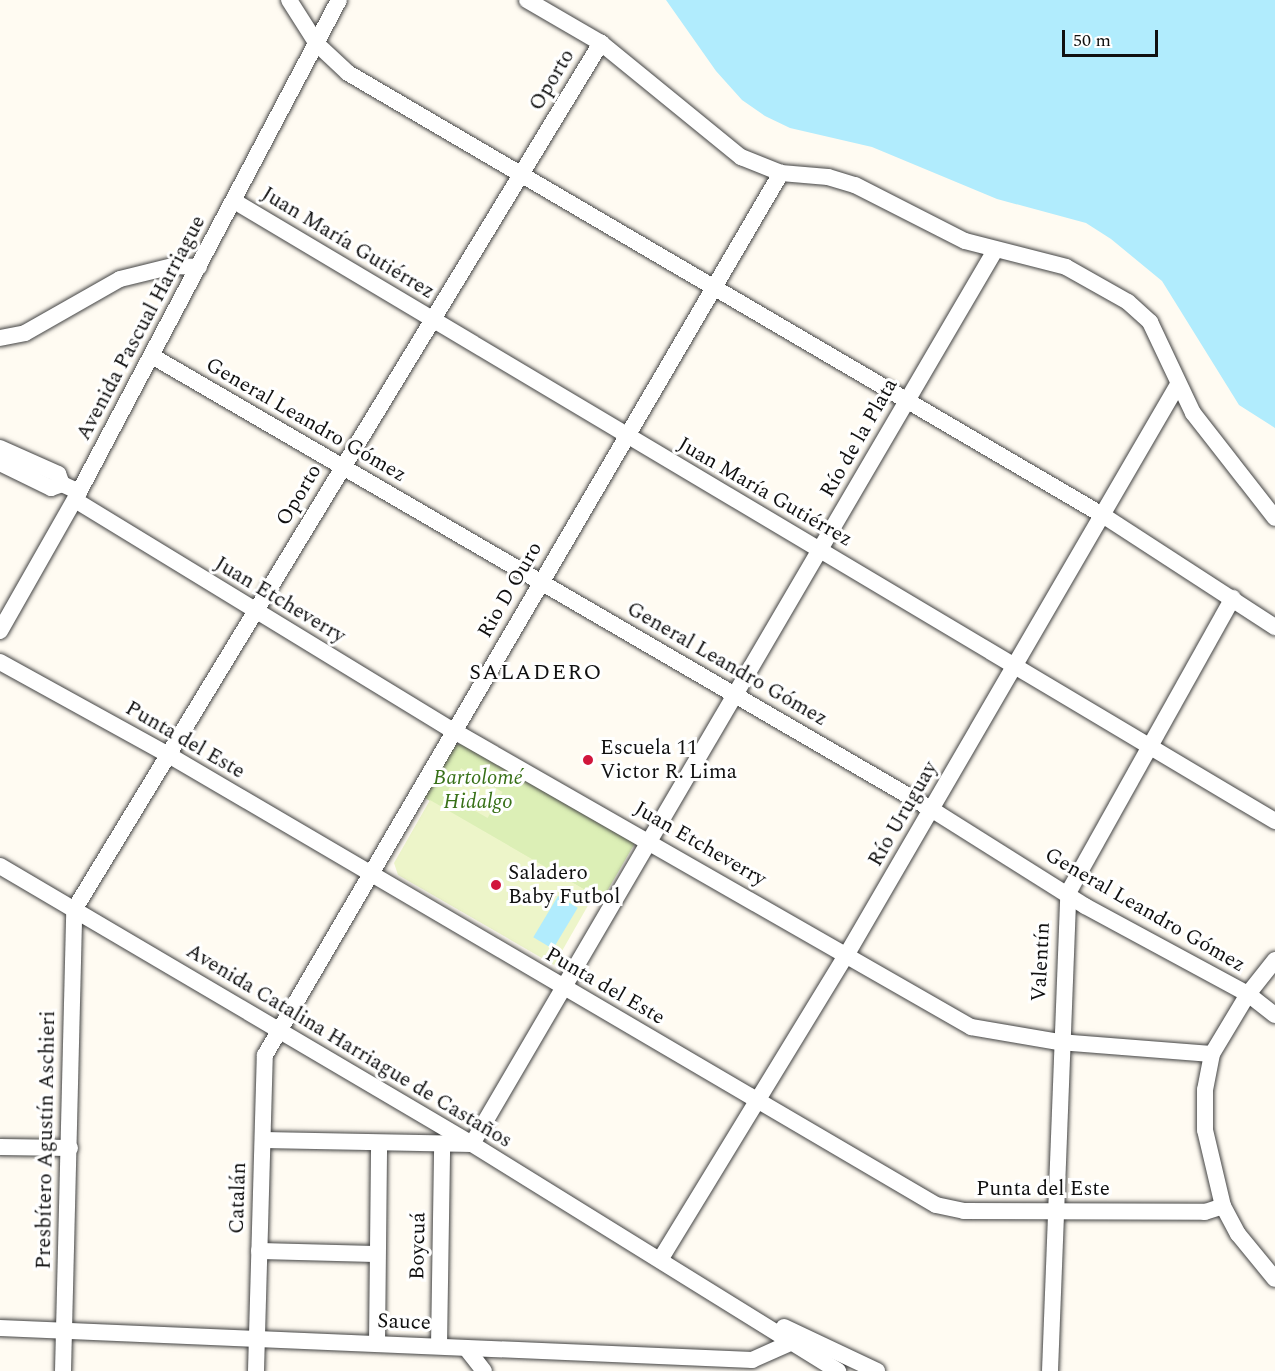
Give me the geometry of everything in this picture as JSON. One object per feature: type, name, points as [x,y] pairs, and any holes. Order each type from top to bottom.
[{"type":"street","points":[[289,0],[317,44],[348,73],[713,289],[1104,516],[1275,627]]},
{"type":"street","name":"Avenida Pascual Harriague","points":[[0,631],[77,496],[339,0]]},
{"type":"street","points":[[527,0],[601,43],[741,157],[781,173],[828,177],[855,184],[994,252],[1066,267],[1128,302],[1150,322],[1177,386],[1275,518]]},
{"type":"street","name":"Oporto","points":[[74,910],[601,43]]},
{"type":"street","name":"Rio D Ouro","points":[[278,1030],[781,173]]},
{"type":"street","name":"Juan María Gutiérrez","points":[[234,201],[627,437],[1016,666],[1148,748],[1275,821]]},
{"type":"street","name":"Río de la Plata","points":[[472,1144],[994,252]]},
{"type":"street","points":[[0,338],[25,333],[120,279],[173,266],[199,267]]},
{"type":"street","name":"General Leandro Gómez","points":[[152,356],[931,809],[1068,893],[1248,994],[1275,1015]]},
{"type":"street","name":"Río Uruguay","points":[[666,1264],[758,1102],[1104,516],[1177,386]]},
{"type":"street","points":[[0,448],[58,474],[62,484],[51,488],[0,463]]},
{"type":"street","name":"Juan Etcheverry","points":[[62,484],[254,611],[454,731],[971,1027],[1059,1042],[1212,1054]]},
{"type":"street","name":"Valentín","points":[[1050,1371],[1059,1042],[1068,893],[1233,598]]},
{"type":"street","name":"Punta del Este","points":[[0,662],[167,754],[936,1206],[964,1211],[1053,1212],[1205,1212],[1223,1206]]},
{"type":"street","name":"Avenida Catalina Harriague de Castaños","points":[[0,866],[472,1144],[666,1264],[792,1338],[838,1371]]},
{"type":"street","name":"Presbítero Agustín Aschieri","points":[[63,1371],[74,910]]},
{"type":"street","points":[[1275,960],[1248,994],[1212,1054],[1205,1090],[1205,1130],[1223,1206],[1238,1234],[1275,1279]]},
{"type":"street","name":"Catalán","points":[[256,1371],[265,1055],[278,1030]]},
{"type":"street","points":[[263,1140],[379,1146],[442,1147],[472,1144]]},
{"type":"street","points":[[377,1344],[376,1254],[379,1146]]},
{"type":"street","points":[[0,1147],[70,1148]]},
{"type":"street","name":"Boycuá","points":[[439,1346],[442,1147]]},
{"type":"street","points":[[259,1251],[376,1254]]},
{"type":"street","name":"Sauce","points":[[0,1328],[752,1360],[792,1338]]},
{"type":"street","name":"Avenida Catalina Harriague de Castaños","points":[[792,1338],[877,1371]]},
{"type":"street","points":[[466,1348],[484,1371]]},
{"type":"green space","name":"Bartolomé Hidalgo","points":[[462,744],[635,843],[602,900],[423,797],[452,746]]},
{"type":"green space","points":[[461,768],[503,792],[488,818],[446,794]]},
{"type":"green space","name":"Saladero Baby Futbol","points":[[430,800],[594,895],[554,965],[398,875],[394,863]]},
{"type":"water","points":[[666,0],[1275,0],[1275,428],[1239,405],[1162,281],[1111,239],[1086,223],[997,199],[872,147],[790,128],[765,116],[742,100],[716,71]]},
{"type":"water","points":[[558,896],[578,908],[553,949],[533,937]]},
{"type":"place","name":"Escuela 11 Victor R. Lima","points":[[588,760]]},
{"type":"place","name":"Saladero Baby Futbol","points":[[496,885]]},
{"type":"district","name":"SALADERO","points":[[536,673]]}]
